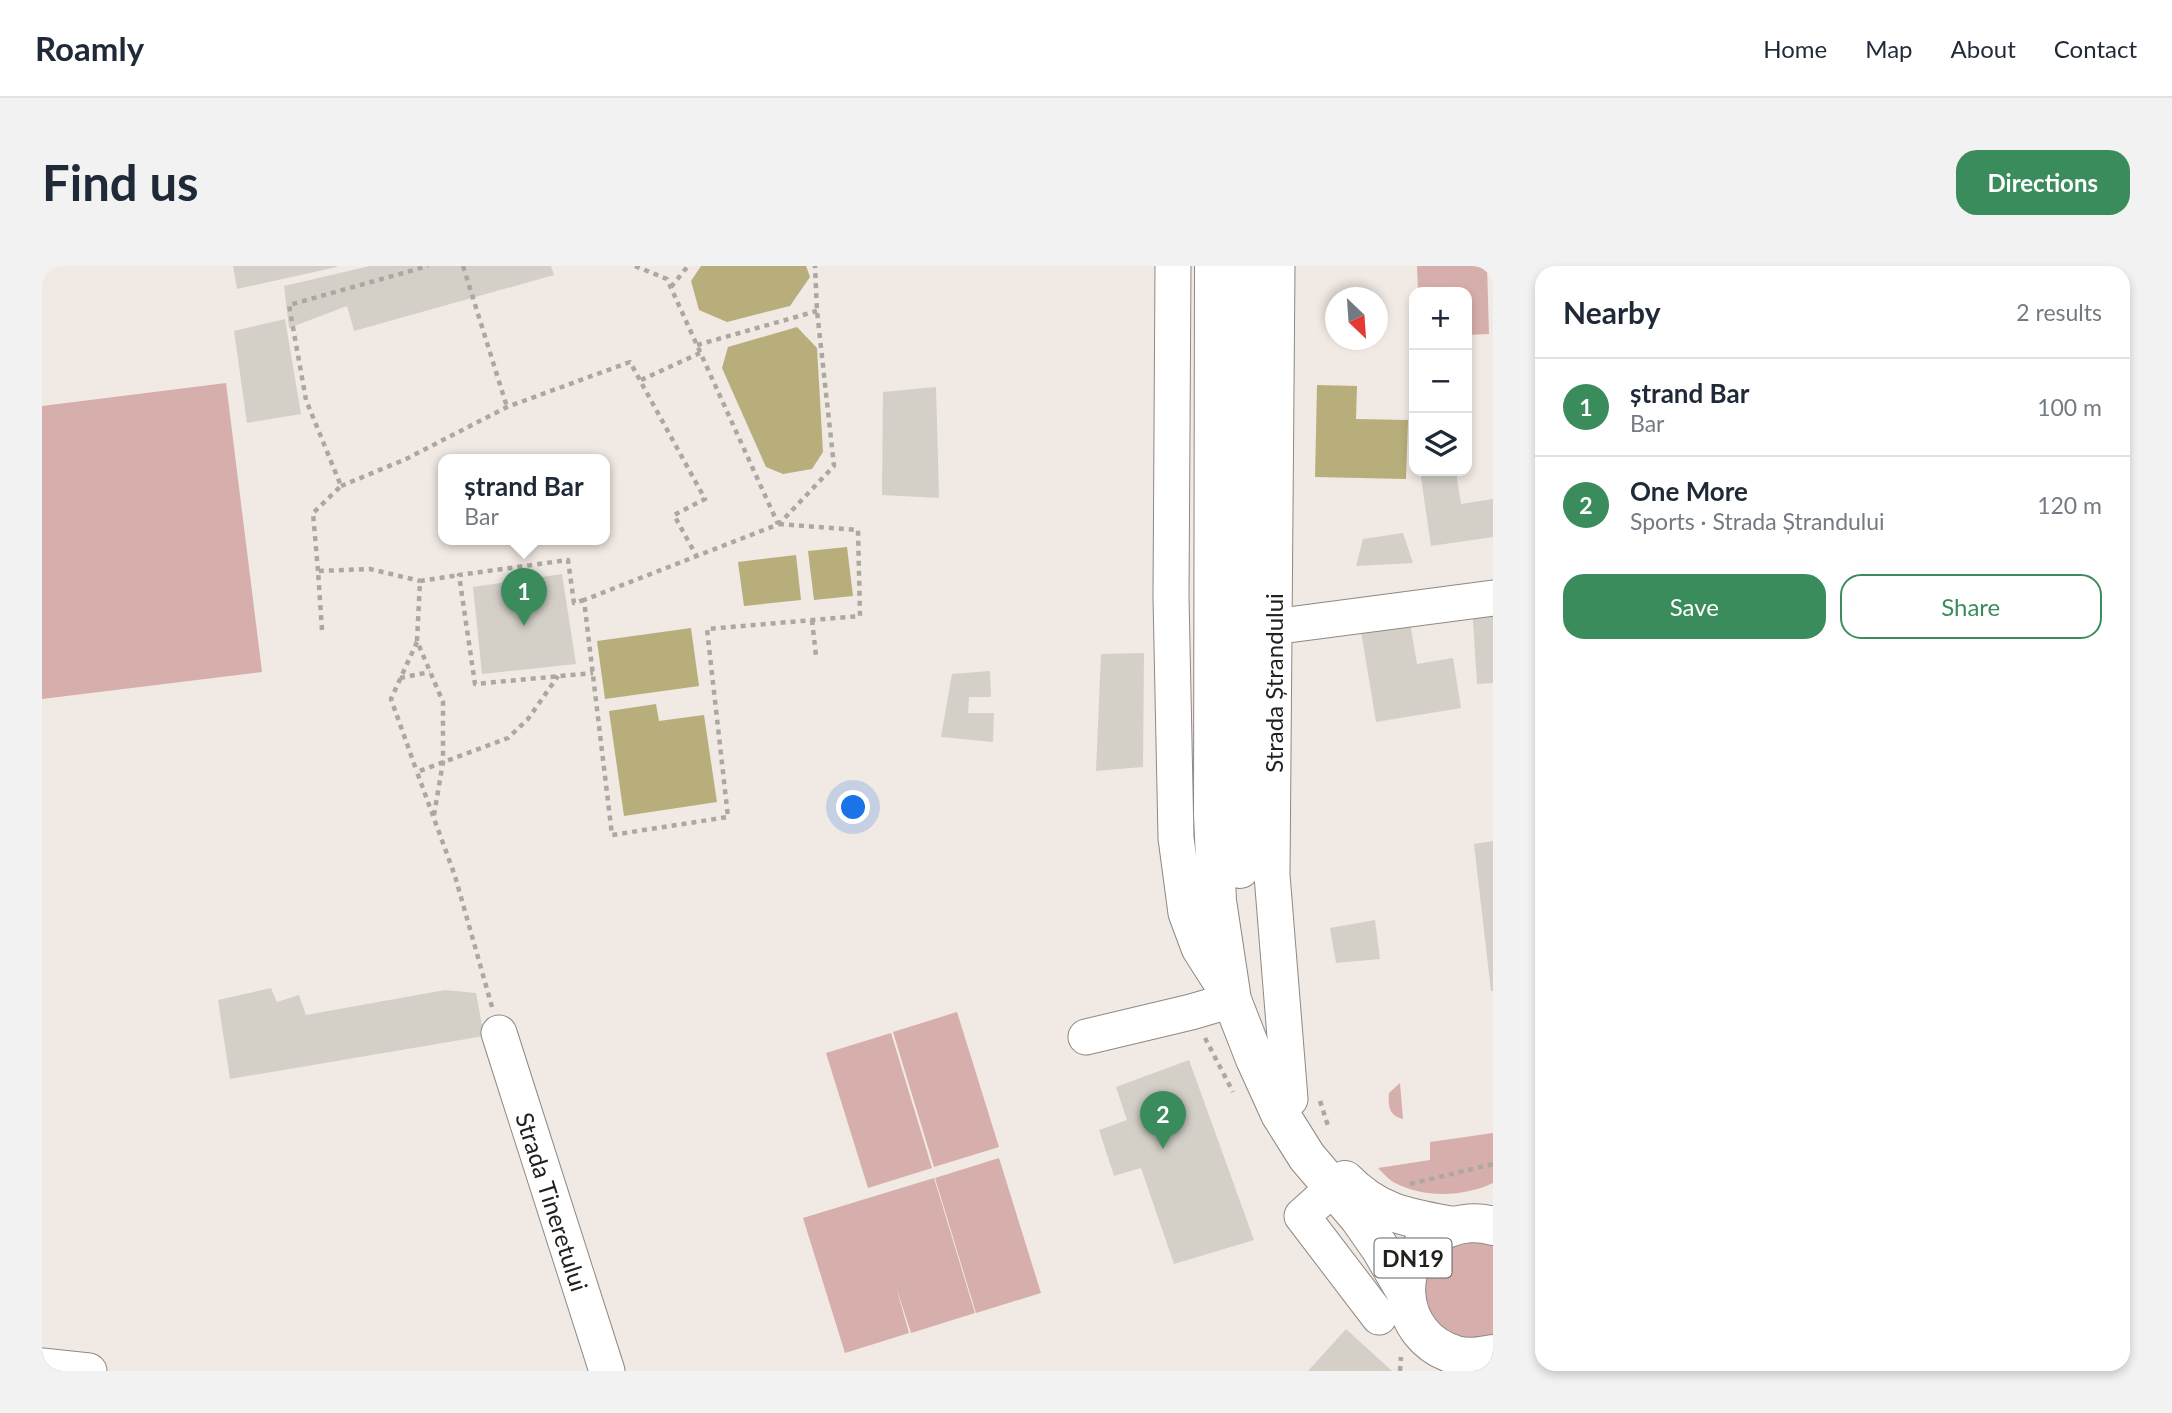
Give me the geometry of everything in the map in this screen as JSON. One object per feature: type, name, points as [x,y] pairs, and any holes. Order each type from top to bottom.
[{"type":"main road","points":[[1214,266],[1229,314]]},
{"type":"main road","points":[[1244,266],[1229,314],[1213,815],[1217,901],[1235,957],[1232,1000],[1280,1114],[1307,1157],[1359,1218],[1380,1248],[1392,1304]]},
{"type":"main road","name":"Strada Ștrandului","points":[[1235,957],[1273,1065],[1305,1097],[1305,1129],[1342,1178],[1373,1203],[1404,1218],[1482,1225]]},
{"type":"main road","name":"DN19","points":[[1478,1361],[1441,1349],[1423,1355],[1408,1308],[1392,1304],[1419,1251],[1437,1233],[1482,1225]]},
{"type":"street","points":[[1086,1037],[1232,1000],[1199,948],[1186,913],[1176,838],[1171,597],[1173,266]]},
{"type":"street","name":"Strada Ștrandului","points":[[1277,266],[1272,875],[1305,1097]]},
{"type":"street","points":[[1273,627],[1493,598]]},
{"type":"street","name":"Strada Tineretului","points":[[499,1033],[607,1371]]},
{"type":"street","points":[[42,1366],[89,1371]]},
{"type":"path","points":[[341,486],[306,400],[289,305],[428,266]]},
{"type":"path","points":[[463,266],[507,407]]},
{"type":"path","points":[[635,266],[667,279],[779,524]]},
{"type":"path","points":[[646,270],[652,266]]},
{"type":"path","points":[[671,288],[688,266]]},
{"type":"path","points":[[318,571],[370,569],[420,581],[568,560],[574,603],[779,524],[834,466],[817,311],[815,266]]},
{"type":"path","points":[[697,345],[817,311]]},
{"type":"path","points":[[641,380],[701,353]]},
{"type":"path","points":[[322,631],[313,513],[341,486],[407,459],[507,407],[630,362],[705,499],[674,515],[696,557]]},
{"type":"path","points":[[584,600],[612,835],[727,817],[707,629],[860,616],[858,530],[779,524]]},
{"type":"path","points":[[459,575],[475,684],[593,673]]},
{"type":"path","points":[[420,581],[417,641],[391,699],[455,876],[499,1033]]},
{"type":"path","points":[[812,620],[816,656]]},
{"type":"path","points":[[417,641],[443,702],[443,762],[433,817]]},
{"type":"path","points":[[400,678],[430,672]]},
{"type":"path","points":[[417,772],[508,737],[528,719],[558,676]]},
{"type":"path","points":[[1305,1097],[1321,1108],[1330,1131]]},
{"type":"path","points":[[1401,1186],[1493,1164]]},
{"type":"shaded area","points":[[701,266],[806,266],[810,277],[790,306],[727,322],[699,310],[691,281]]},
{"type":"shaded area","points":[[1417,266],[1487,266],[1489,334],[1472,335],[1472,287],[1418,287]]},
{"type":"shaded area","points":[[797,327],[817,348],[823,452],[812,469],[783,474],[766,467],[722,368],[728,347]]},
{"type":"shaded area","points":[[226,383],[262,672],[42,699],[42,406]]},
{"type":"shaded area","points":[[1317,385],[1357,386],[1356,419],[1408,420],[1406,479],[1315,477]]},
{"type":"shaded area","points":[[847,547],[853,596],[814,600],[808,551]]},
{"type":"shaded area","points":[[796,555],[801,600],[744,606],[738,562]]},
{"type":"shaded area","points":[[691,628],[699,686],[605,699],[597,641]]},
{"type":"shaded area","points":[[656,704],[659,721],[704,715],[717,802],[624,816],[609,711]]},
{"type":"shaded area","points":[[957,1012],[999,1147],[934,1167],[893,1032]]},
{"type":"shaded area","points":[[891,1033],[932,1168],[868,1188],[826,1053]]},
{"type":"shaded area","points":[[1400,1083],[1403,1119],[1392,1113],[1389,1102],[1389,1093]]},
{"type":"shaded area","points":[[1493,1133],[1493,1183],[1482,1188],[1444,1194],[1418,1191],[1395,1183],[1378,1168],[1430,1160],[1430,1142]]},
{"type":"shaded area","points":[[999,1158],[1041,1293],[976,1313],[935,1178]]},
{"type":"shaded area","points":[[934,1178],[975,1313],[911,1333],[896,1287],[909,1333],[845,1353],[803,1218]]},
{"type":"shaded area","points":[[1493,1241],[1493,1343],[1474,1348],[1426,1326],[1418,1274],[1441,1245]]},
{"type":"building","points":[[233,266],[337,266],[337,267],[237,289]]},
{"type":"building","points":[[370,266],[551,266],[554,275],[354,331],[347,306],[289,328],[284,286]]},
{"type":"building","points":[[285,319],[301,414],[247,423],[234,331]]},
{"type":"building","points":[[936,387],[939,498],[882,495],[883,392]]},
{"type":"building","points":[[1421,476],[1457,476],[1461,504],[1493,499],[1493,537],[1431,546]]},
{"type":"building","points":[[1403,533],[1413,563],[1356,566],[1363,539]]},
{"type":"building","points":[[562,574],[576,664],[482,674],[473,587]]},
{"type":"building","points":[[1493,604],[1493,683],[1477,684],[1472,606]]},
{"type":"building","points":[[1408,611],[1417,664],[1453,658],[1461,708],[1376,722],[1359,619]]},
{"type":"building","points":[[1144,653],[1143,767],[1096,771],[1101,654]]},
{"type":"building","points":[[990,671],[991,697],[969,697],[968,713],[994,713],[993,742],[941,737],[952,674]]},
{"type":"building","points":[[1493,841],[1493,991],[1491,991],[1474,844]]},
{"type":"building","points":[[1375,920],[1380,959],[1336,963],[1330,928]]},
{"type":"building","points":[[271,988],[277,1002],[299,995],[306,1015],[445,990],[476,993],[484,1036],[230,1079],[218,1000]]},
{"type":"building","points":[[1189,1060],[1254,1240],[1174,1264],[1141,1168],[1114,1176],[1099,1130],[1127,1120],[1116,1087]]},
{"type":"building","points":[[1346,1329],[1392,1371],[1308,1371]]},
{"type":"place","name":"ștrand Bar","points":[[524,626]]},
{"type":"place","name":"One More","points":[[1163,1149]]}]
